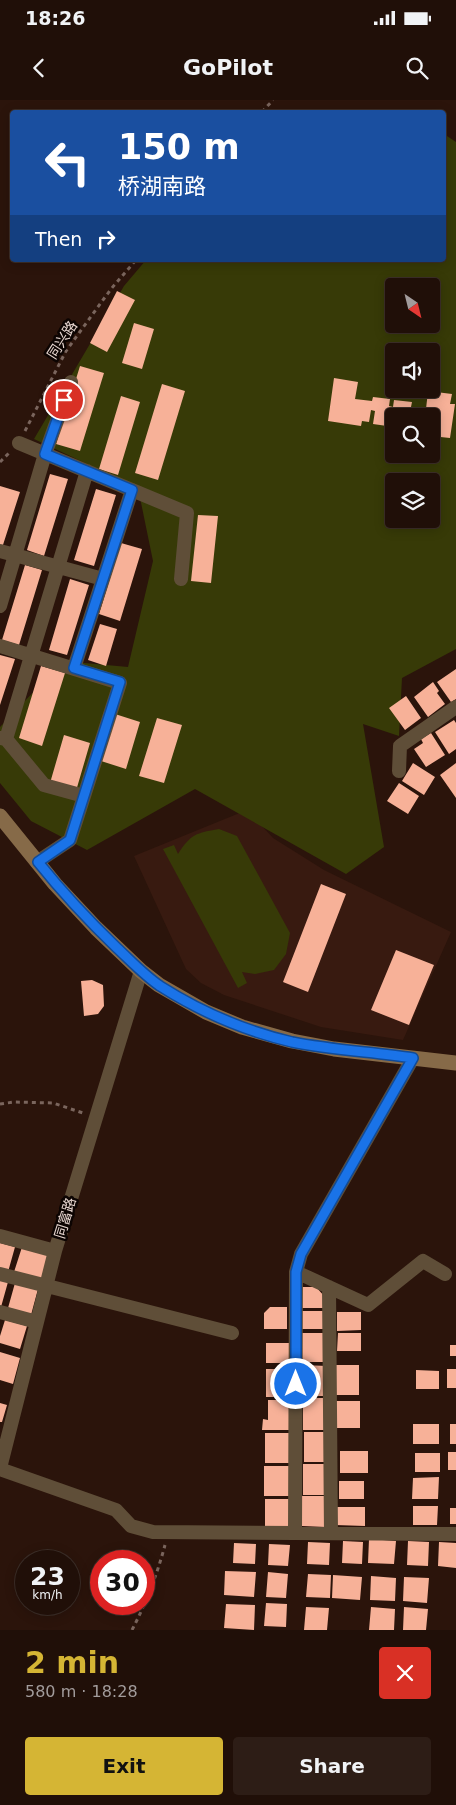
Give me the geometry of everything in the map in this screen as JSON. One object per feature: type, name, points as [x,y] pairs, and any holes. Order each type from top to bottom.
[{"type":"main road","points":[[0,816],[96,928],[141,971],[159,985],[206,1012],[242,1027],[292,1042],[456,1064]]},
{"type":"street","points":[[0,606],[45,454],[70,382]]},
{"type":"street","points":[[19,443],[187,513],[181,579]]},
{"type":"street","points":[[84,796],[44,785],[3,738],[32,655],[87,471]]},
{"type":"street","points":[[74,668],[132,490]]},
{"type":"street","points":[[0,551],[103,579]]},
{"type":"street","points":[[0,646],[120,682],[70,840],[38,862]]},
{"type":"street","points":[[399,771],[400,746],[456,707]]},
{"type":"street","name":"同富路","points":[[0,1469],[2,1447],[55,1252],[141,971]]},
{"type":"street","points":[[296,1533],[296,1272],[301,1254],[413,1058]]},
{"type":"street","points":[[0,1236],[55,1252]]},
{"type":"street","points":[[296,1272],[368,1305],[423,1261],[445,1274]]},
{"type":"street","points":[[0,1274],[232,1333]]},
{"type":"street","points":[[329,1287],[331,1533]]},
{"type":"street","points":[[0,1312],[37,1322]]},
{"type":"street","points":[[0,1469],[116,1510],[130,1526],[152,1532],[456,1534]]},
{"type":"path","points":[[264,110],[273,100]]},
{"type":"path","name":"同兴路","points":[[0,462],[19,443],[66,352],[111,289],[134,262]]},
{"type":"path","points":[[0,1104],[14,1102],[53,1103],[96,1118]]},
{"type":"path","points":[[132,1630],[160,1566],[169,1533]]},
{"type":"shaded area","points":[[446,135],[456,142],[456,649],[402,678],[399,736],[363,724],[384,847],[346,874],[195,789],[87,850],[31,821],[0,783],[0,727],[63,661],[128,667],[153,561],[138,488],[34,439],[124,286],[144,262],[446,262]]},
{"type":"shaded area","points":[[247,810],[273,838],[324,870],[451,932],[403,1040],[321,1027],[224,995],[201,983],[186,969],[134,856]]},
{"type":"shaded area","points":[[219,829],[237,836],[290,933],[286,954],[274,970],[255,974],[242,972],[247,983],[238,988],[163,849],[174,845],[178,854],[191,838]]},
{"type":"building","points":[[117,291],[135,300],[107,352],[90,343]]},
{"type":"building","points":[[134,323],[154,329],[142,369],[122,363]]},
{"type":"building","points":[[80,366],[104,373],[80,451],[56,444]]},
{"type":"building","points":[[334,378],[358,382],[355,399],[372,401],[373,397],[390,399],[389,406],[393,407],[394,400],[412,402],[411,407],[418,408],[385,408],[385,426],[373,424],[375,411],[371,410],[369,422],[362,421],[361,426],[328,421]]},
{"type":"building","points":[[162,384],[185,391],[158,480],[135,473]]},
{"type":"building","points":[[440,392],[452,394],[450,404],[455,404],[450,438],[440,437],[440,408],[426,408],[427,398],[440,398]]},
{"type":"building","points":[[121,396],[140,402],[118,475],[99,469]]},
{"type":"building","points":[[50,474],[68,479],[44,556],[27,550]]},
{"type":"building","points":[[0,486],[20,492],[2,548],[0,548]]},
{"type":"building","points":[[96,489],[116,495],[94,566],[74,560]]},
{"type":"building","points":[[198,515],[218,516],[211,583],[191,581]]},
{"type":"building","points":[[121,543],[142,549],[120,621],[99,614]]},
{"type":"building","points":[[25,565],[42,570],[19,645],[2,640]]},
{"type":"building","points":[[70,579],[89,585],[67,655],[49,650]]},
{"type":"building","points":[[100,624],[117,629],[106,666],[88,660]]},
{"type":"building","points":[[0,655],[15,659],[0,705]]},
{"type":"building","points":[[41,666],[65,673],[42,746],[19,738]]},
{"type":"building","points":[[456,669],[456,699],[451,702],[437,682]]},
{"type":"building","points":[[433,682],[439,691],[437,693],[445,704],[428,717],[414,697]]},
{"type":"building","points":[[406,696],[421,718],[405,730],[389,708]]},
{"type":"building","points":[[115,714],[140,722],[126,769],[101,761]]},
{"type":"building","points":[[157,718],[182,725],[164,783],[139,776]]},
{"type":"building","points":[[454,720],[456,723],[456,749],[449,754],[435,732]]},
{"type":"building","points":[[431,733],[445,755],[426,767],[414,749],[423,743],[421,739]]},
{"type":"building","points":[[64,735],[90,743],[76,791],[50,783]]},
{"type":"building","points":[[413,763],[435,777],[424,795],[402,781]]},
{"type":"building","points":[[456,763],[456,798],[440,775]]},
{"type":"building","points":[[399,783],[419,796],[408,814],[387,801]]},
{"type":"building","points":[[321,884],[346,894],[308,992],[283,982]]},
{"type":"building","points":[[396,950],[434,965],[409,1025],[371,1010]]},
{"type":"building","points":[[92,980],[103,985],[104,1006],[98,1014],[84,1016],[81,981]]},
{"type":"building","points":[[0,1243],[15,1247],[8,1272],[0,1269]]},
{"type":"building","points":[[22,1247],[49,1255],[41,1280],[14,1272]]},
{"type":"building","points":[[0,1280],[8,1282],[1,1307],[0,1307]]},
{"type":"building","points":[[15,1283],[38,1289],[31,1315],[8,1308]]},
{"type":"building","points":[[299,1287],[316,1287],[325,1297],[325,1308],[299,1308]]},
{"type":"building","points":[[270,1307],[287,1307],[287,1329],[264,1329],[264,1313]]},
{"type":"building","points":[[299,1311],[325,1311],[325,1329],[298,1329]]},
{"type":"building","points":[[337,1312],[361,1312],[361,1330],[337,1331]]},
{"type":"building","points":[[5,1320],[27,1326],[20,1349],[0,1343]]},
{"type":"building","points":[[302,1333],[325,1333],[325,1362],[302,1362]]},
{"type":"building","points":[[338,1333],[361,1333],[361,1351],[337,1351]]},
{"type":"building","points":[[266,1343],[290,1343],[290,1363],[266,1363]]},
{"type":"building","points":[[450,1345],[456,1345],[456,1356],[450,1356]]},
{"type":"building","points":[[0,1352],[20,1358],[13,1384],[0,1380]]},
{"type":"building","points":[[303,1365],[327,1366],[327,1396],[303,1396]]},
{"type":"building","points":[[333,1365],[359,1365],[359,1395],[333,1395]]},
{"type":"building","points":[[266,1369],[290,1369],[289,1397],[266,1397]]},
{"type":"building","points":[[447,1369],[456,1369],[456,1388],[447,1388]]},
{"type":"building","points":[[416,1370],[439,1371],[439,1389],[416,1389]]},
{"type":"building","points":[[303,1398],[327,1398],[327,1430],[303,1430]]},
{"type":"building","points":[[268,1400],[290,1400],[289,1430],[262,1430],[263,1419],[268,1420]]},
{"type":"building","points":[[333,1401],[360,1401],[360,1428],[333,1428]]},
{"type":"building","points":[[0,1403],[7,1405],[2,1422],[0,1422]]},
{"type":"building","points":[[413,1424],[439,1424],[439,1444],[413,1444]]},
{"type":"building","points":[[450,1424],[456,1424],[456,1444],[450,1444]]},
{"type":"building","points":[[304,1432],[327,1432],[327,1462],[304,1462]]},
{"type":"building","points":[[265,1433],[289,1433],[289,1463],[265,1463]]},
{"type":"building","points":[[340,1451],[368,1451],[368,1473],[340,1473]]},
{"type":"building","points":[[448,1452],[456,1452],[456,1470],[448,1470]]},
{"type":"building","points":[[415,1453],[440,1453],[440,1472],[415,1472]]},
{"type":"building","points":[[303,1464],[327,1464],[327,1495],[303,1495]]},
{"type":"building","points":[[264,1466],[290,1466],[290,1496],[264,1496]]},
{"type":"building","points":[[439,1477],[438,1499],[412,1499],[413,1478]]},
{"type":"building","points":[[339,1481],[364,1481],[364,1499],[339,1499]]},
{"type":"building","points":[[302,1496],[326,1496],[326,1527],[302,1526]]},
{"type":"building","points":[[265,1499],[289,1499],[289,1528],[265,1528]]},
{"type":"building","points":[[413,1506],[438,1506],[437,1525],[413,1525]]},
{"type":"building","points":[[335,1507],[365,1507],[365,1526],[335,1525]]},
{"type":"building","points":[[450,1508],[456,1508],[456,1524],[450,1524]]},
{"type":"building","points":[[369,1539],[396,1541],[394,1564],[368,1563]]},
{"type":"building","points":[[343,1541],[363,1542],[362,1564],[342,1563]]},
{"type":"building","points":[[408,1541],[429,1542],[428,1566],[407,1565]]},
{"type":"building","points":[[308,1542],[330,1543],[329,1565],[307,1564]]},
{"type":"building","points":[[439,1542],[456,1543],[456,1568],[438,1566]]},
{"type":"building","points":[[234,1543],[256,1544],[255,1564],[233,1563]]},
{"type":"building","points":[[269,1544],[290,1545],[288,1566],[268,1565]]},
{"type":"building","points":[[225,1571],[256,1572],[254,1597],[224,1595]]},
{"type":"building","points":[[268,1572],[288,1574],[286,1598],[266,1597]]},
{"type":"building","points":[[308,1574],[331,1575],[330,1598],[306,1597]]},
{"type":"building","points":[[333,1575],[362,1577],[360,1600],[332,1598]]},
{"type":"building","points":[[371,1576],[396,1578],[395,1601],[370,1600]]},
{"type":"building","points":[[404,1577],[429,1578],[427,1603],[403,1601]]},
{"type":"building","points":[[266,1603],[287,1604],[286,1627],[264,1626]]},
{"type":"building","points":[[226,1604],[255,1605],[254,1630],[224,1628]]},
{"type":"building","points":[[306,1607],[329,1608],[327,1630],[304,1630]]},
{"type":"building","points":[[371,1607],[395,1609],[394,1630],[369,1630]]},
{"type":"building","points":[[404,1607],[428,1609],[426,1630],[403,1630]]},
{"type":"route","points":[[64,400],[45,454],[132,490],[74,668],[120,682],[70,840],[38,862],[96,928],[141,971],[159,985],[206,1012],[242,1027],[292,1042],[413,1058],[301,1254],[296,1272],[296,1384]]}]
